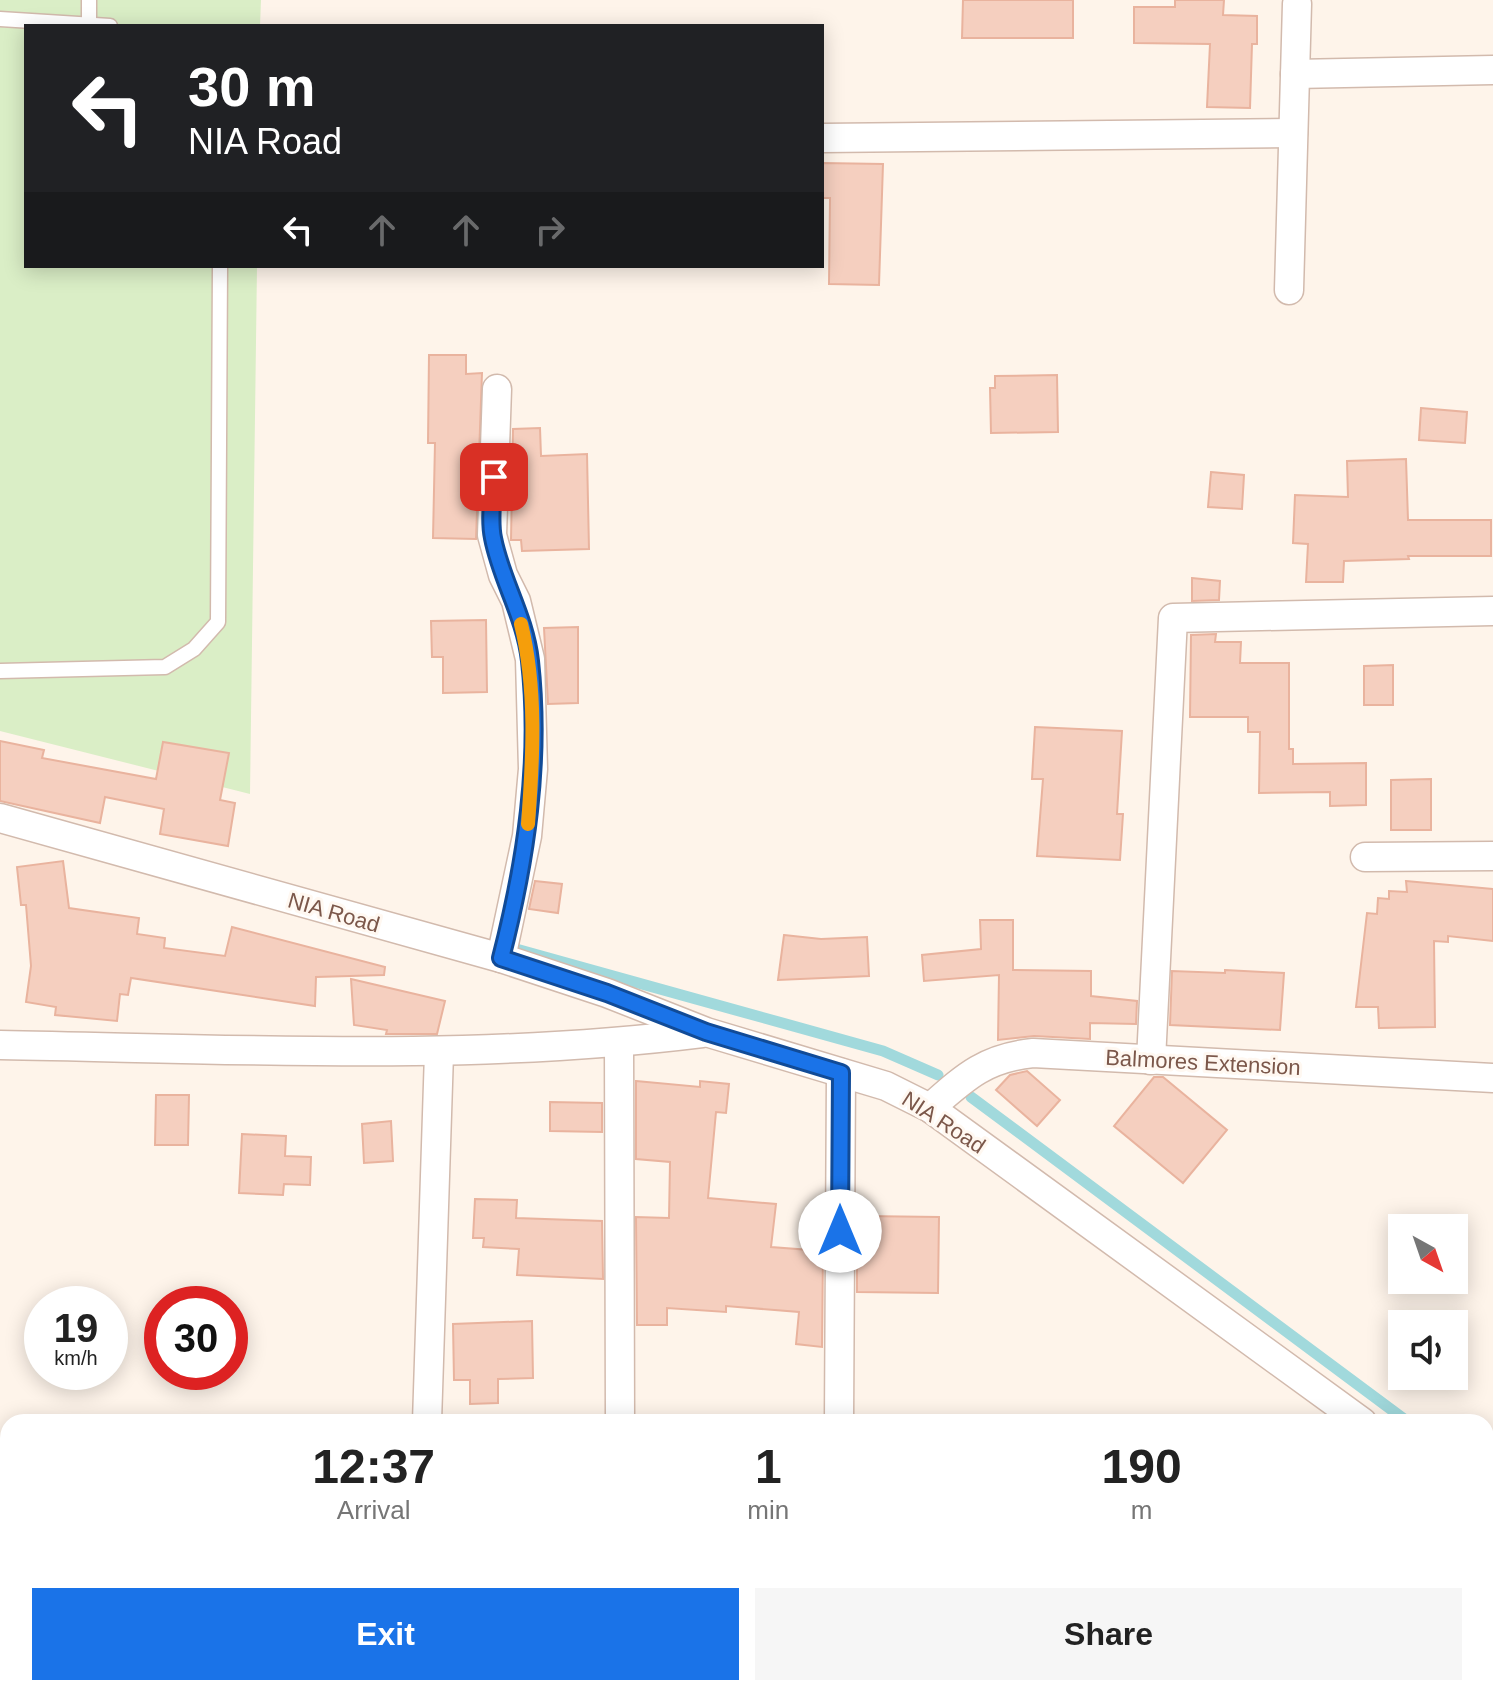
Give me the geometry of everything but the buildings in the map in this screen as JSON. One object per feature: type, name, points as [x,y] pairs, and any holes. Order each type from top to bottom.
[{"type":"street","points":[[1289,290],[1297,4]]},
{"type":"street","points":[[1295,74],[1493,70]]},
{"type":"street","points":[[824,138],[1293,133]]},
{"type":"street","points":[[497,389],[492,535],[503,575],[516,601],[530,659],[533,769],[527,836],[501,958]]},
{"type":"street","points":[[1151,1060],[1173,618],[1493,611]]},
{"type":"street","name":"NIA Road","points":[[0,818],[501,958],[607,993],[706,1032],[886,1086],[930,1108],[1351,1414]]},
{"type":"street","points":[[1365,857],[1493,856]]},
{"type":"street","points":[[0,1045],[439,1053],[619,1043],[706,1032]]},
{"type":"street","points":[[619,1043],[620,1414]]},
{"type":"street","points":[[427,1414],[439,1053]]},
{"type":"street","name":"Balmores Extension","points":[[930,1108],[983,1065],[1007,1056],[1033,1053],[1493,1078]]},
{"type":"street","points":[[839,1414],[841,1073]]},
{"type":"lane","points":[[0,19],[89,24],[89,0]]},
{"type":"lane","points":[[0,671],[165,667],[194,649],[218,622],[220,268]]},
{"type":"green space","points":[[0,0],[261,0],[260,24],[24,24],[24,268],[257,268],[250,794],[0,731]]},
{"type":"waterway","points":[[509,947],[883,1051],[938,1075]]},
{"type":"waterway","points":[[971,1097],[1397,1414]]},
{"type":"slow traffic","points":[[521,624],[530,659],[533,769],[528,824]]},
{"type":"route","points":[[494,477],[492,535],[503,575],[516,601],[530,659],[533,769],[527,836],[501,958],[607,993],[706,1032],[841,1073],[840,1231]]}]
